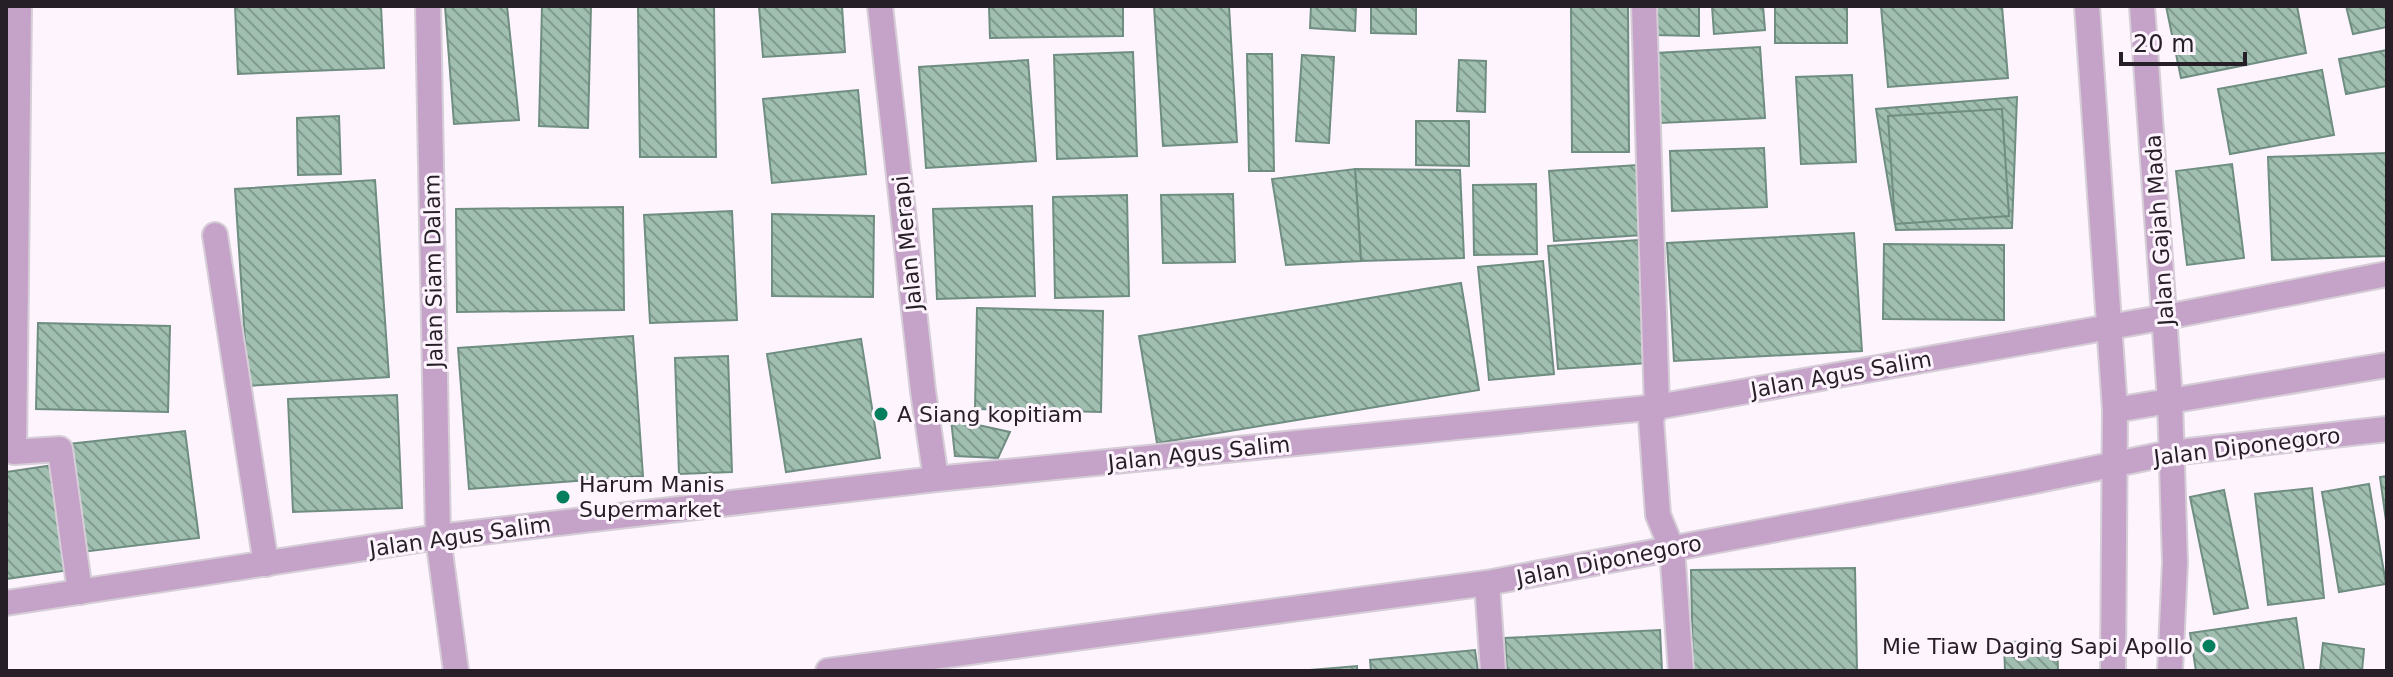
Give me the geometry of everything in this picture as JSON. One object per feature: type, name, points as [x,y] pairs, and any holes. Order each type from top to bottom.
[{"type":"street","points":[[19,6],[14,452],[60,449],[80,592]]},
{"type":"street","name":"Jalan Siam Dalam","points":[[428,6],[439,547],[456,671]]},
{"type":"street","name":"Jalan Merapi","points":[[880,6],[923,391],[936,479]]},
{"type":"street","points":[[1644,6],[1658,515],[1672,549],[1681,671]]},
{"type":"street","points":[[2087,6],[2115,410],[2113,671]]},
{"type":"street","name":"Jalan Gajah Mada","points":[[2142,6],[2170,400],[2175,563],[2170,671]]},
{"type":"street","points":[[215,235],[266,564]]},
{"type":"street","name":"Jalan Agus Salim","points":[[6,603],[266,564],[439,547],[936,479],[1654,413],[2387,274]]},
{"type":"street","points":[[2115,410],[2387,365]]},
{"type":"street","name":"Jalan Diponegoro","points":[[828,671],[1487,583],[2116,466],[2170,453],[2387,429]]},
{"type":"street","points":[[1487,583],[1493,671]]},
{"type":"building","points":[[235,6],[381,6],[384,68],[238,74]]},
{"type":"building","points":[[445,6],[507,6],[519,120],[454,124]]},
{"type":"building","points":[[542,6],[591,6],[588,128],[539,126]]},
{"type":"building","points":[[638,6],[714,6],[716,157],[640,157]]},
{"type":"building","points":[[759,6],[842,6],[845,52],[763,57]]},
{"type":"building","points":[[989,6],[1123,6],[1123,36],[990,38]]},
{"type":"building","points":[[1154,6],[1229,6],[1237,142],[1163,146]]},
{"type":"building","points":[[1311,6],[1356,6],[1355,31],[1310,28]]},
{"type":"building","points":[[1371,6],[1416,6],[1416,34],[1371,33]]},
{"type":"building","points":[[1571,6],[1628,6],[1629,152],[1572,152]]},
{"type":"building","points":[[1655,6],[1699,6],[1699,36],[1654,35]]},
{"type":"building","points":[[1712,6],[1763,6],[1765,30],[1714,34]]},
{"type":"building","points":[[1775,6],[1847,6],[1847,43],[1775,43]]},
{"type":"building","points":[[1881,6],[2002,6],[2008,78],[1888,87]]},
{"type":"building","points":[[2166,6],[2297,6],[2306,53],[2181,78]]},
{"type":"building","points":[[2346,6],[2387,6],[2387,27],[2353,34]]},
{"type":"building","points":[[1760,47],[1765,118],[1660,123],[1656,53]]},
{"type":"building","points":[[2387,50],[2387,86],[2346,94],[2339,59]]},
{"type":"building","points":[[1133,52],[1137,156],[1057,159],[1054,55]]},
{"type":"building","points":[[1247,54],[1272,54],[1274,171],[1249,171]]},
{"type":"building","points":[[1302,55],[1334,57],[1329,143],[1296,141]]},
{"type":"building","points":[[1028,60],[1036,161],[926,168],[919,67]]},
{"type":"building","points":[[1459,60],[1486,61],[1485,112],[1457,111]]},
{"type":"building","points":[[2322,70],[2334,135],[2230,154],[2218,89]]},
{"type":"building","points":[[1852,75],[1856,162],[1801,164],[1796,77]]},
{"type":"building","points":[[858,90],[866,174],[772,183],[763,99]]},
{"type":"building","points":[[2017,97],[2012,228],[1896,230],[1876,109]]},
{"type":"building","points":[[2002,109],[2009,216],[1895,224],[1888,116]]},
{"type":"building","points":[[339,116],[341,174],[298,175],[297,118]]},
{"type":"building","points":[[1416,121],[1469,121],[1469,166],[1416,165]]},
{"type":"building","points":[[1764,148],[1767,207],[1672,211],[1670,151]]},
{"type":"building","points":[[2387,153],[2387,256],[2272,260],[2268,157]]},
{"type":"building","points":[[2232,164],[2244,258],[2187,265],[2176,171]]},
{"type":"building","points":[[1637,165],[1642,235],[1554,241],[1549,171]]},
{"type":"building","points":[[1355,169],[1460,170],[1464,258],[1361,261]]},
{"type":"building","points":[[1355,169],[1361,261],[1286,265],[1272,179]]},
{"type":"building","points":[[375,180],[389,377],[248,386],[235,189]]},
{"type":"building","points":[[1536,184],[1537,254],[1474,255],[1473,185]]},
{"type":"building","points":[[1233,194],[1235,262],[1163,263],[1161,195]]},
{"type":"building","points":[[1127,195],[1129,296],[1055,298],[1053,197]]},
{"type":"building","points":[[1032,206],[1035,296],[937,299],[933,209]]},
{"type":"building","points":[[623,207],[624,310],[457,312],[456,209]]},
{"type":"building","points":[[732,211],[737,320],[650,323],[644,215]]},
{"type":"building","points":[[772,214],[874,216],[873,297],[772,296]]},
{"type":"building","points":[[1854,233],[1862,351],[1674,361],[1667,243]]},
{"type":"building","points":[[1638,240],[1648,363],[1558,369],[1548,246]]},
{"type":"building","points":[[1884,244],[2004,245],[2004,320],[1883,319]]},
{"type":"building","points":[[1543,261],[1554,374],[1489,380],[1478,267]]},
{"type":"building","points":[[1461,283],[1479,390],[1157,443],[1139,336]]},
{"type":"building","points":[[977,308],[1103,311],[1101,412],[975,409]]},
{"type":"building","points":[[38,323],[170,326],[168,412],[36,409]]},
{"type":"building","points":[[633,336],[643,476],[469,489],[458,348]]},
{"type":"building","points":[[861,339],[880,458],[786,472],[767,354]]},
{"type":"building","points":[[728,356],[732,472],[679,474],[675,358]]},
{"type":"building","points":[[397,395],[402,508],[293,512],[288,399]]},
{"type":"building","points":[[951,419],[1010,432],[998,458],[955,456]]},
{"type":"building","points":[[185,431],[199,538],[82,552],[69,444]]},
{"type":"building","points":[[54,465],[70,570],[6,579],[6,472]]},
{"type":"building","points":[[2387,476],[2387,528],[2380,477]]},
{"type":"building","points":[[2369,484],[2386,584],[2339,592],[2322,492]]},
{"type":"building","points":[[2312,488],[2324,598],[2268,605],[2255,494]]},
{"type":"building","points":[[2224,490],[2248,608],[2214,614],[2190,497]]},
{"type":"building","points":[[1855,568],[1857,671],[1693,671],[1691,570]]},
{"type":"building","points":[[2296,618],[2304,671],[2196,671],[2190,633]]},
{"type":"building","points":[[1660,630],[1662,671],[1507,671],[1505,638]]},
{"type":"building","points":[[2057,641],[2058,671],[2005,671],[2004,642]]},
{"type":"building","points":[[2323,643],[2364,649],[2362,671],[2320,671]]},
{"type":"building","points":[[1475,650],[1478,671],[1371,671],[1370,660]]},
{"type":"building","points":[[1357,666],[1357,671],[1298,671]]},
{"type":"place","name":"A Siang kopitiam","points":[[881,414]]},
{"type":"place","name":"Harum Manis Supermarket","points":[[563,497]]},
{"type":"place","name":"Mie Tiaw Daging Sapi Apollo","points":[[2209,646]]}]
